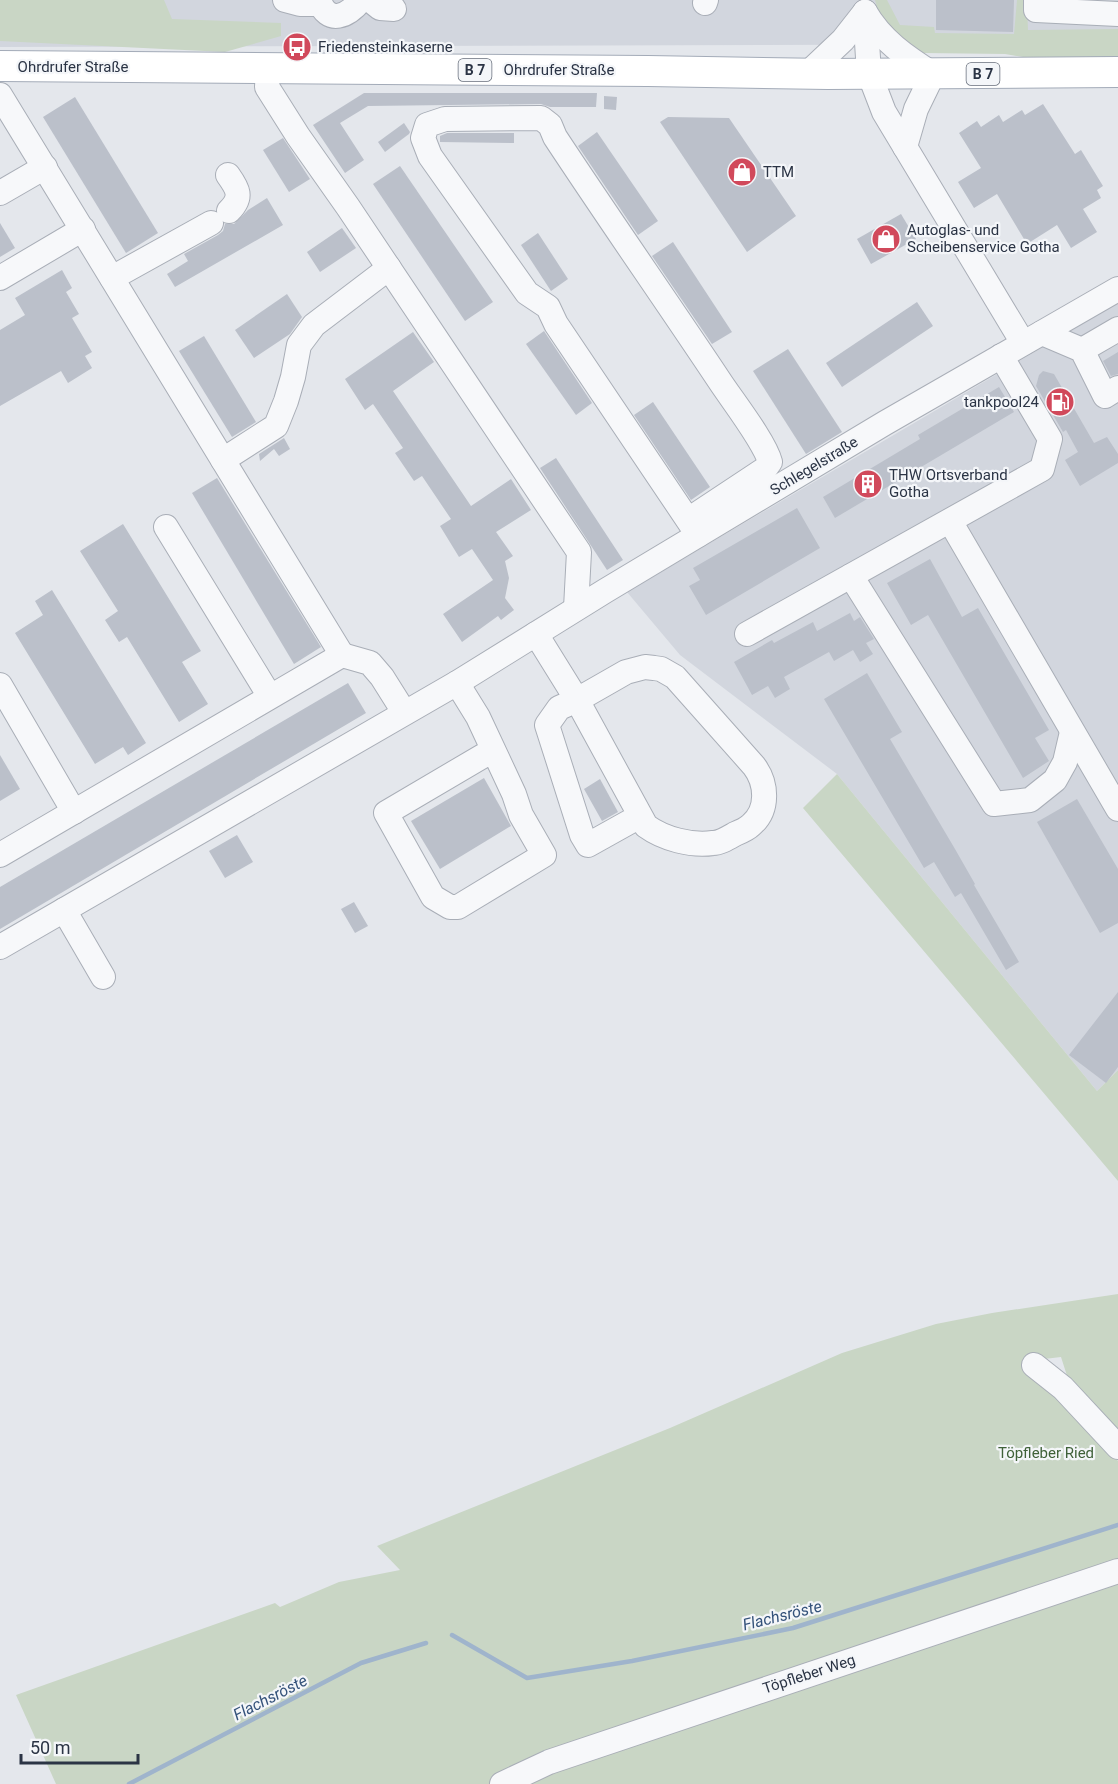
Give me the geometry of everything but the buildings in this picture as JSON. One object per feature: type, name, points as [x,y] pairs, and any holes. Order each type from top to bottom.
[{"type":"main road","name":"Ohrdrufer Straße","points":[[0,66],[636,70],[807,74],[1118,72]]},
{"type":"street","points":[[285,0],[300,4],[319,2],[329,14],[343,15],[350,13],[361,0]]},
{"type":"street","points":[[370,0],[380,8],[394,9]]},
{"type":"street","points":[[1036,0],[1036,10],[1118,14]]},
{"type":"street","points":[[863,6],[869,74],[884,112],[1032,338],[1082,350],[1118,329]]},
{"type":"street","points":[[863,6],[879,34],[910,60],[933,74],[916,109],[905,147]]},
{"type":"street","points":[[807,74],[843,40],[863,6]]},
{"type":"street","points":[[268,68],[267,87],[579,552],[576,608]]},
{"type":"street","points":[[0,94],[342,655],[370,663],[382,677],[404,712]]},
{"type":"street","points":[[541,118],[550,125],[614,227],[758,439],[770,462],[765,469],[693,527],[556,324],[548,307],[527,293],[430,156],[423,138],[426,125],[445,119],[541,118]]},
{"type":"street","points":[[0,193],[45,167]]},
{"type":"street","points":[[112,278],[234,207],[238,195],[237,188],[228,175]]},
{"type":"street","points":[[0,278],[82,229]]},
{"type":"street","points":[[223,460],[276,426],[286,401],[299,345],[304,336],[314,325],[389,268]]},
{"type":"street","name":"Schlegelstraße","points":[[0,947],[457,683],[605,591],[693,527],[1118,289]]},
{"type":"street","points":[[1082,350],[1105,396],[1118,388]]},
{"type":"street","points":[[747,634],[1042,470],[1050,439],[1001,356]]},
{"type":"street","points":[[950,521],[1118,809]]},
{"type":"street","points":[[166,526],[269,695]]},
{"type":"street","points":[[851,576],[994,804],[1030,800],[1055,780],[1065,762],[1072,732]]},
{"type":"street","points":[[536,634],[577,700],[640,816],[646,826],[656,834],[682,842],[714,843],[752,825],[764,802],[764,784],[760,774],[746,757],[675,677],[661,669],[645,667],[626,672],[577,700],[559,708],[547,725],[582,835],[588,844],[640,816]]},
{"type":"street","points":[[0,855],[269,695],[342,655]]},
{"type":"street","points":[[457,683],[478,717],[514,794],[521,814],[544,855],[458,907],[450,908],[433,897],[386,813],[493,750]]},
{"type":"street","points":[[3,697],[74,812]]},
{"type":"street","points":[[64,910],[103,977]]},
{"type":"street","points":[[1034,1365],[1063,1388],[1118,1447]]},
{"type":"street","name":"Töpfleber Weg","points":[[502,1784],[560,1758],[1118,1571]]},
{"type":"shaded area","points":[[0,0],[1118,0],[1118,44],[0,47]]},
{"type":"shaded area","points":[[1118,303],[1118,1070],[1097,1091],[837,774],[680,655],[627,592]]},
{"type":"green space","points":[[0,0],[164,0],[172,19],[281,23],[281,36],[225,52],[0,41]]},
{"type":"green space","points":[[875,0],[887,0],[900,25],[934,27],[935,33],[1014,34],[1017,0],[1023,0],[1027,5],[1028,30],[1118,29],[1118,64],[1043,65],[1023,57],[1005,54],[922,53],[912,49],[881,21]]},
{"type":"green space","points":[[837,774],[1097,1091],[1118,1070],[1118,1181],[803,808]]},
{"type":"green space","name":"Töpfleber Ried","points":[[1118,1294],[1118,1438],[1070,1385],[1061,1357],[1027,1361],[1118,1461],[1118,1784],[56,1784],[16,1695],[275,1603],[280,1607],[339,1582],[400,1570],[377,1546],[670,1428],[842,1353],[936,1324]]},
{"type":"waterway","name":"Flachsröste","points":[[452,1635],[527,1678],[632,1661],[793,1628],[1118,1525]]},
{"type":"waterway","name":"Flachsröste","points":[[129,1784],[361,1663],[426,1643]]},
{"type":"place","name":"Friedensteinkaserne","points":[[297,47]]},
{"type":"place","name":"TTM","points":[[742,172]]},
{"type":"place","name":"Autoglas- und Scheibenservice Gotha","points":[[886,239]]},
{"type":"place","name":"tankpool24","points":[[1060,402]]},
{"type":"place","name":"THW Ortsverband Gotha","points":[[868,484]]}]
